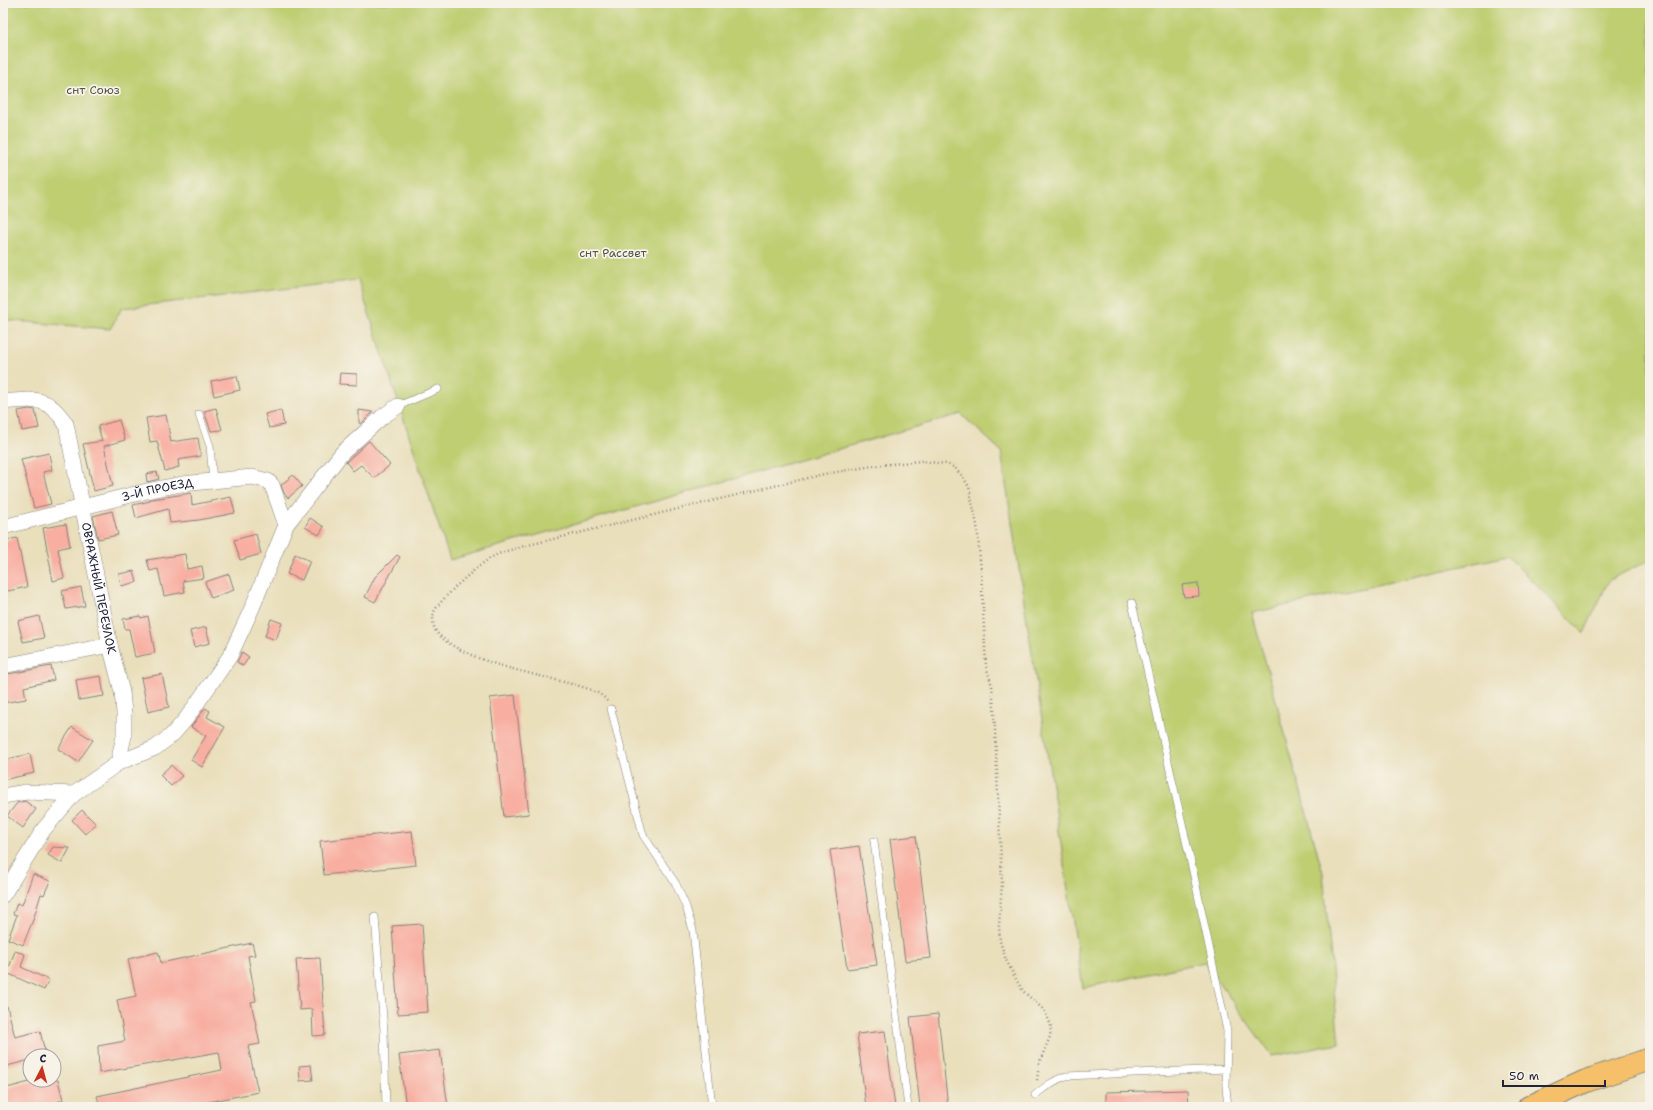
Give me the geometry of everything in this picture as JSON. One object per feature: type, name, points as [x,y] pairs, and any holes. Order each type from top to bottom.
[{"type":"main road","points":[[1529,1107],[1586,1081],[1650,1059]]},
{"type":"street","name":"ОВРАЖНЫЙ ПЕРЕУЛОК","points":[[3,402],[40,401],[47,403],[60,415],[66,424],[110,645],[122,692],[124,736],[118,763]]},
{"type":"street","points":[[3,895],[44,829],[74,794],[118,763],[155,748],[172,735],[186,719],[225,664],[238,640],[286,525],[342,453],[382,416],[398,406]]},
{"type":"street","name":"3-Й ПРОЕЗД","points":[[3,527],[151,490],[252,477],[268,481],[274,491],[286,525]]},
{"type":"street","points":[[3,666],[110,645]]},
{"type":"street","points":[[3,796],[33,792],[74,794]]},
{"type":"lane","points":[[398,406],[438,389]]},
{"type":"lane","points":[[199,414],[210,446],[212,481]]},
{"type":"lane","points":[[1132,603],[1227,1031],[1226,1088],[1228,1107]]},
{"type":"lane","points":[[611,709],[643,835],[676,884],[686,907],[693,930],[712,1107]]},
{"type":"lane","points":[[874,841],[908,1107]]},
{"type":"lane","points":[[375,917],[384,1031],[386,1107]]},
{"type":"lane","points":[[1035,1095],[1048,1085],[1066,1076],[1226,1069]]},
{"type":"path","points":[[611,709],[605,697],[599,694],[583,688],[494,664],[452,645],[436,632],[433,620],[437,608],[456,587],[483,563],[493,557],[520,547],[824,474],[873,466],[921,461],[947,464],[955,468],[969,487],[972,498],[977,525],[982,571],[986,666],[992,686],[994,708],[1002,882],[999,926],[1000,941],[1006,960],[1023,991],[1044,1010],[1052,1024],[1050,1037],[1040,1063],[1035,1095]]},
{"type":"green space","name":"снт Рассвет","points":[[3,3],[1650,3],[1650,560],[1609,580],[1584,633],[1507,556],[1252,613],[1323,873],[1339,1044],[1272,1056],[1204,962],[1083,988],[1001,451],[961,414],[450,560],[358,280],[122,308],[110,329],[3,320]]},
{"type":"building","points":[[340,373],[357,374],[357,385],[339,384]]},
{"type":"building","points":[[237,376],[240,390],[214,396],[211,381]]},
{"type":"building","points":[[216,408],[222,430],[211,431],[204,411]]},
{"type":"building","points":[[29,409],[35,410],[39,428],[22,431],[18,411]]},
{"type":"building","points":[[281,410],[284,425],[269,428],[265,414]]},
{"type":"building","points":[[359,410],[373,412],[361,424],[359,423]]},
{"type":"building","points":[[166,415],[171,442],[198,438],[201,456],[178,460],[179,467],[165,471],[157,441],[150,442],[146,418]]},
{"type":"building","points":[[119,420],[125,440],[104,446],[113,486],[94,491],[83,444],[102,441],[98,426]]},
{"type":"building","points":[[369,441],[390,465],[374,478],[361,465],[353,471],[346,462]]},
{"type":"building","points":[[49,453],[52,470],[43,472],[51,504],[34,508],[21,459]]},
{"type":"building","points":[[157,472],[159,479],[147,482],[146,474]]},
{"type":"building","points":[[293,475],[302,486],[288,498],[281,485]]},
{"type":"building","points":[[191,493],[192,505],[231,497],[235,513],[199,520],[170,523],[168,509],[136,518],[133,505],[150,501],[150,499]]},
{"type":"building","points":[[112,511],[118,535],[98,539],[93,516]]},
{"type":"building","points":[[310,518],[324,527],[319,535],[305,527]]},
{"type":"building","points":[[66,524],[70,546],[58,549],[64,578],[53,581],[43,528]]},
{"type":"building","points":[[256,534],[261,554],[240,560],[234,540]]},
{"type":"building","points":[[17,538],[27,587],[3,592],[3,573],[6,573],[3,557],[3,541]]},
{"type":"building","points":[[185,554],[187,569],[202,566],[204,578],[183,581],[185,592],[164,596],[158,569],[150,571],[147,560]]},
{"type":"building","points":[[295,554],[310,561],[302,580],[287,574]]},
{"type":"building","points":[[397,555],[400,557],[375,602],[365,597],[375,577]]},
{"type":"building","points":[[134,571],[137,582],[121,586],[119,574]]},
{"type":"building","points":[[229,574],[234,590],[211,598],[205,582]]},
{"type":"building","points":[[1198,583],[1199,596],[1184,597],[1182,585]]},
{"type":"building","points":[[81,587],[85,606],[66,609],[62,591]]},
{"type":"building","points":[[39,616],[44,638],[23,642],[18,621]]},
{"type":"building","points":[[140,616],[141,618],[148,616],[155,653],[135,657],[129,629],[125,629],[123,619]]},
{"type":"building","points":[[271,619],[282,623],[276,640],[265,636]]},
{"type":"building","points":[[206,627],[210,643],[194,647],[190,631]]},
{"type":"building","points":[[242,652],[249,657],[243,666],[237,662]]},
{"type":"building","points":[[51,666],[54,680],[24,687],[26,699],[3,703],[3,675]]},
{"type":"building","points":[[162,674],[169,707],[148,712],[141,678]]},
{"type":"building","points":[[101,676],[104,696],[79,700],[76,680]]},
{"type":"building","points":[[515,695],[529,814],[504,817],[490,698]]},
{"type":"building","points":[[205,708],[210,711],[207,717],[225,727],[202,767],[191,760],[206,736],[191,727]]},
{"type":"building","points":[[72,727],[93,740],[78,762],[58,749]]},
{"type":"building","points":[[30,754],[34,773],[3,780],[3,760]]},
{"type":"building","points":[[171,765],[182,776],[171,786],[160,775]]},
{"type":"building","points":[[25,801],[36,809],[23,828],[7,816],[17,803]]},
{"type":"building","points":[[82,810],[96,824],[85,834],[72,820]]},
{"type":"building","points":[[412,831],[416,865],[324,875],[320,841]]},
{"type":"building","points":[[916,836],[931,958],[905,961],[890,839]]},
{"type":"building","points":[[859,846],[877,965],[847,969],[830,850]]},
{"type":"building","points":[[53,847],[70,848],[62,863],[48,855]]},
{"type":"building","points":[[33,874],[50,881],[44,895],[41,894],[23,945],[8,939],[17,915],[13,914],[17,903],[22,905]]},
{"type":"building","points":[[422,924],[428,1012],[398,1014],[392,926]]},
{"type":"building","points":[[252,943],[255,955],[248,956],[256,1001],[251,1002],[260,1044],[248,1046],[258,1092],[184,1107],[100,1107],[97,1096],[222,1070],[219,1052],[99,1073],[98,1046],[125,1041],[117,1000],[136,996],[128,959],[158,952],[161,963]]},
{"type":"building","points":[[15,951],[25,954],[21,967],[49,980],[44,990],[7,973]]},
{"type":"building","points":[[320,958],[325,1035],[313,1036],[312,1009],[300,1010],[296,959]]},
{"type":"building","points":[[7,1006],[15,1037],[40,1031],[44,1048],[22,1048],[22,1062],[3,1067],[3,1007]]},
{"type":"building","points":[[938,1014],[948,1107],[920,1107],[910,1017]]},
{"type":"building","points":[[885,1031],[895,1107],[866,1107],[857,1034]]},
{"type":"building","points":[[440,1050],[448,1107],[406,1107],[399,1055]]},
{"type":"building","points":[[311,1065],[313,1080],[300,1081],[299,1066]]},
{"type":"building","points":[[22,1084],[22,1088],[60,1088],[63,1100],[38,1107],[3,1107],[3,1089]]},
{"type":"building","points":[[1188,1090],[1189,1107],[1106,1107],[1106,1092]]},
{"type":"park label","name":"снт Союз","points":[[93,90]]}]
